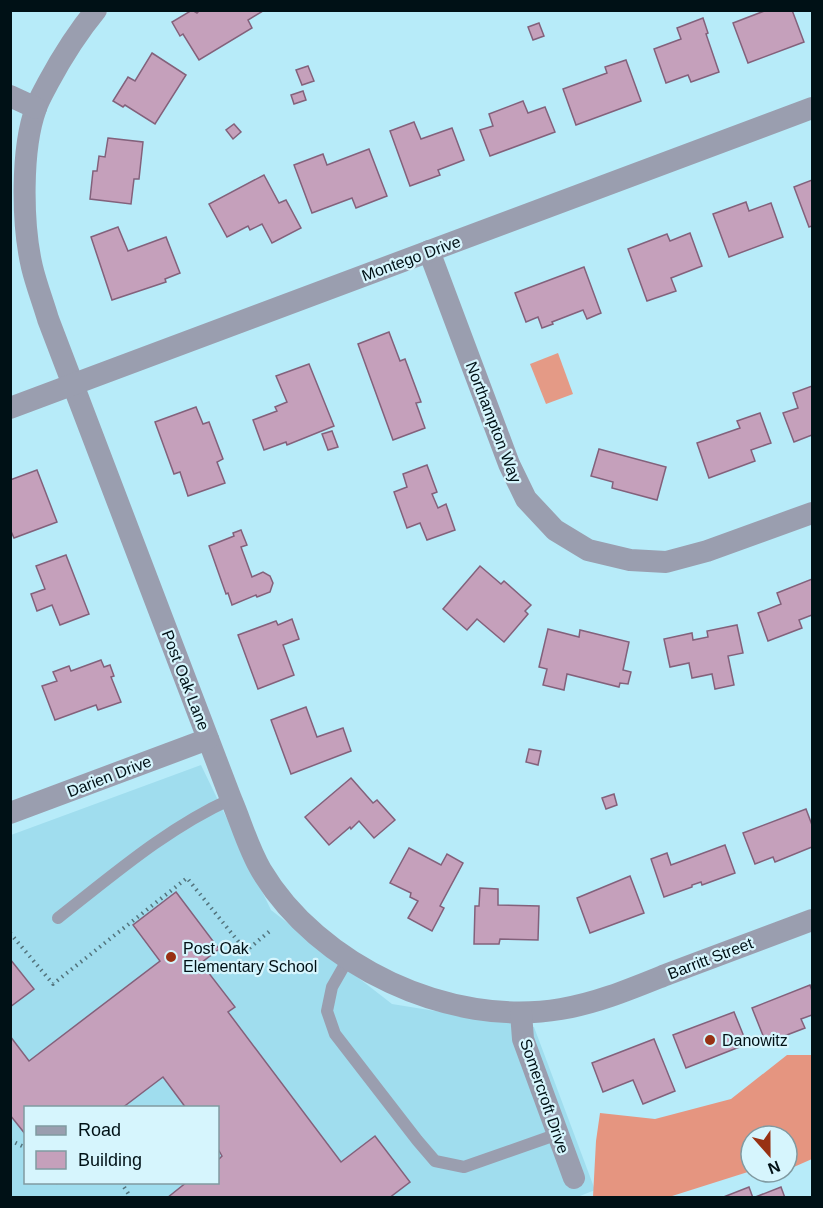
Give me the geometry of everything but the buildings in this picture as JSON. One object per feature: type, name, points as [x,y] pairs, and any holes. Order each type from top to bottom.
[{"type":"street","name":"Post Oak Lane","points":[[96,10],[61,59],[36,108],[28,146],[25,183],[25,220],[32,266],[48,319],[231,799],[260,868],[280,897],[301,921],[348,959],[383,980],[471,1008],[521,1012],[561,1009],[608,997]]},
{"type":"street","points":[[10,96],[36,108]]},
{"type":"street","name":"Montego Drive","points":[[10,408],[813,108]]},
{"type":"street","name":"Northampton Way","points":[[429,251],[509,464],[526,499],[555,530],[588,550],[630,561],[666,562],[707,551],[813,513]]},
{"type":"street","name":"Darien Drive","points":[[10,813],[208,739]]},
{"type":"street","name":"Barritt Street","points":[[608,997],[813,920]]},
{"type":"street","name":"Somercroft Drive","points":[[521,1012],[523,1040],[574,1178]]},
{"type":"lane","points":[[58,918],[153,844],[203,812],[231,799]]},
{"type":"lane","points":[[348,959],[332,987],[327,1011],[335,1034],[435,1161],[464,1167],[558,1134]]},
{"type":"path","points":[[10,933],[53,984],[187,878],[246,951],[271,930]]},
{"type":"path","points":[[10,1140],[24,1147]]},
{"type":"path","points":[[122,1184],[131,1197]]},
{"type":"shaded area","points":[[558,353],[573,394],[546,404],[530,364]]},
{"type":"shaded area","name":"Post Oak Elementary School","points":[[201,765],[271,910],[392,1004],[534,1027],[595,1190],[575,1198],[11,1198],[11,835]]},
{"type":"shaded area","points":[[787,1055],[812,1055],[812,1159],[799,1165],[799,1124],[739,1124],[739,1175],[669,1197],[593,1197],[600,1113],[655,1119],[731,1099]]},
{"type":"place","name":"Post Oak Elementary School","points":[[171,957]]},
{"type":"place","name":"Danowitz","points":[[710,1040]]}]
